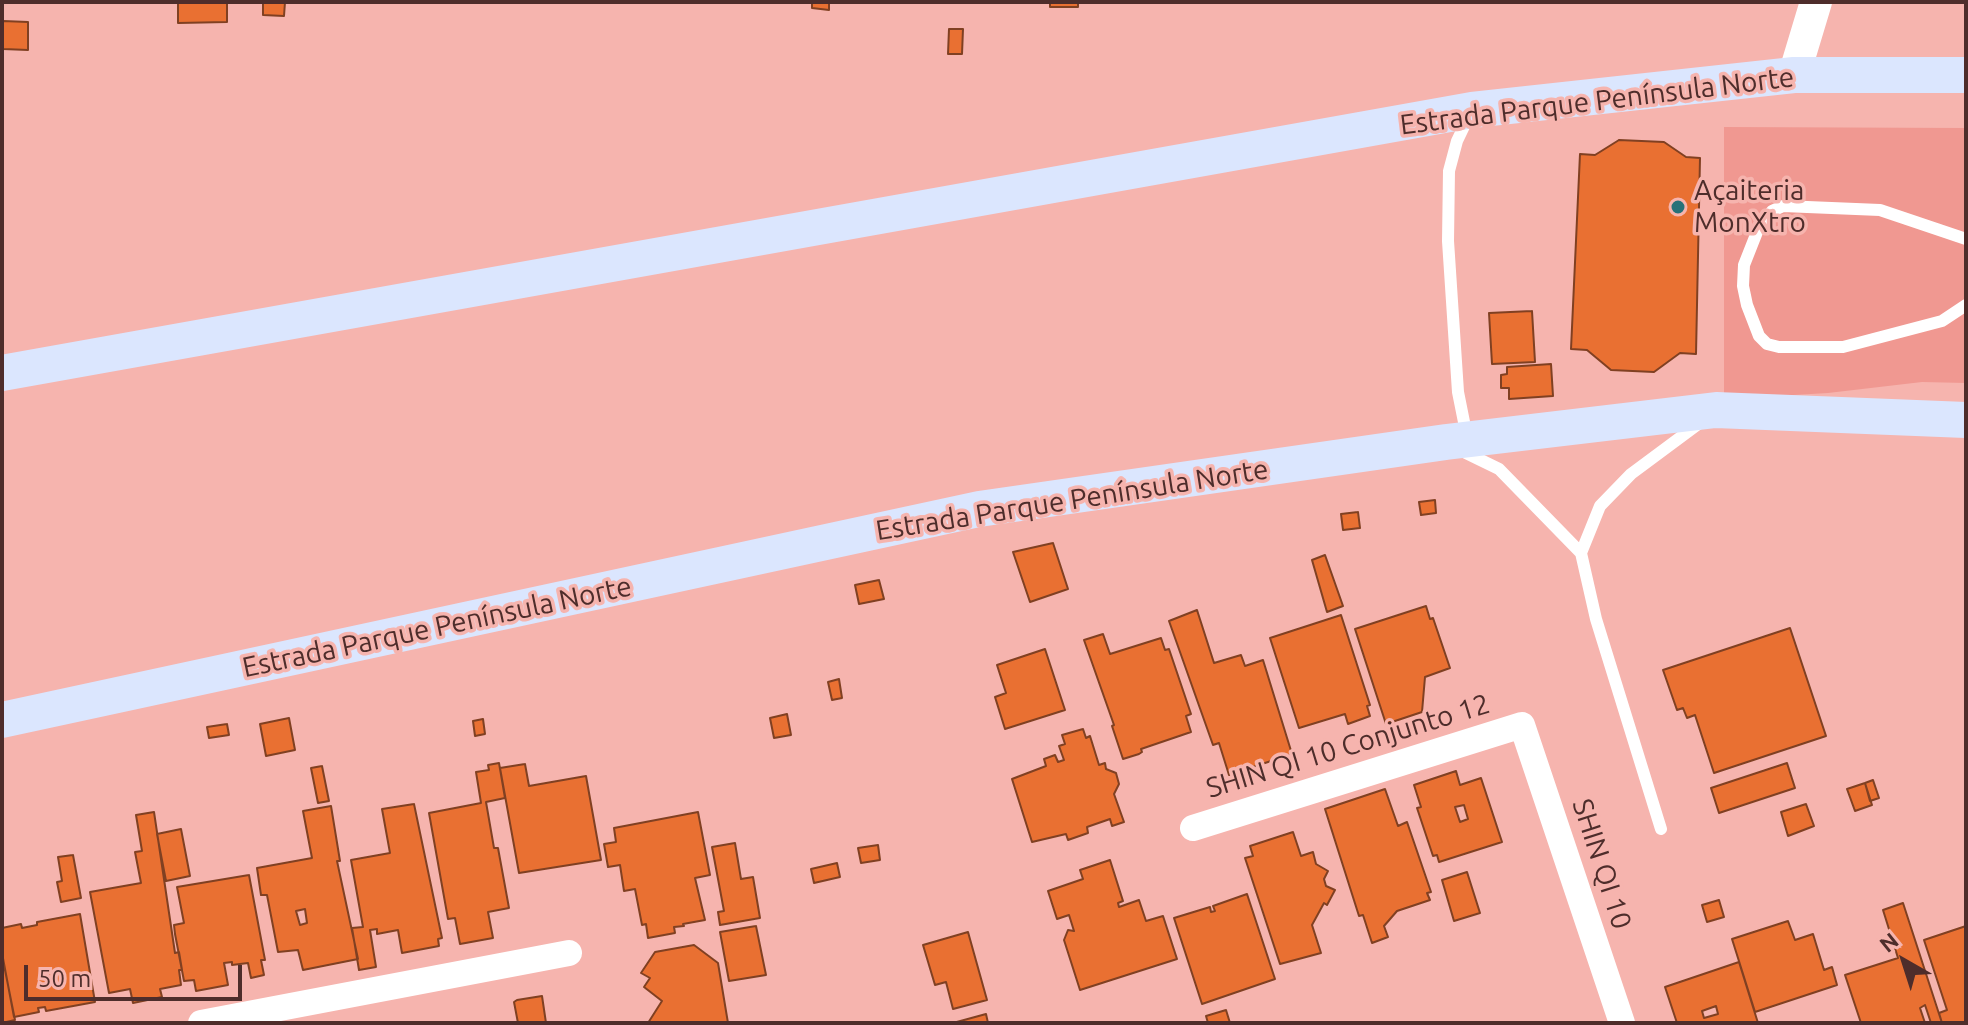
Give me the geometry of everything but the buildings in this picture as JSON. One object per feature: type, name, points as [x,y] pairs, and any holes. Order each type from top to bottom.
[{"type":"main road","name":"Estrada Parque Península Norte","points":[[2,373],[1472,110],[1811,76],[1966,75]]},
{"type":"main road","name":"Estrada Parque Península Norte","points":[[2,720],[979,509],[1456,441],[1716,410],[1966,420]]},
{"type":"street","points":[[1811,76],[1817,2]]},
{"type":"street","name":"SHIN QI 10 Conjunto 12","points":[[1193,828],[1522,725]]},
{"type":"street","name":"SHIN QI 10","points":[[1522,725],[1622,1023]]},
{"type":"street","points":[[201,1023],[569,953]]},
{"type":"lane","points":[[1472,110],[1457,141],[1449,171],[1448,241],[1458,392],[1456,441],[1499,469],[1581,553],[1596,619],[1661,829]]},
{"type":"lane","points":[[1966,239],[1880,210],[1783,206],[1772,211],[1759,227],[1744,265],[1743,286],[1759,336],[1767,344],[1779,347],[1843,347],[1942,321],[1966,305]]},
{"type":"lane","points":[[1581,553],[1600,506],[1631,474],[1716,410]]},
{"type":"shaded area","points":[[1724,127],[1966,128],[1966,383],[1922,382],[1828,393],[1724,399]]},
{"type":"place","name":"Açaiteria MonXtro","points":[[1678,207]]}]
